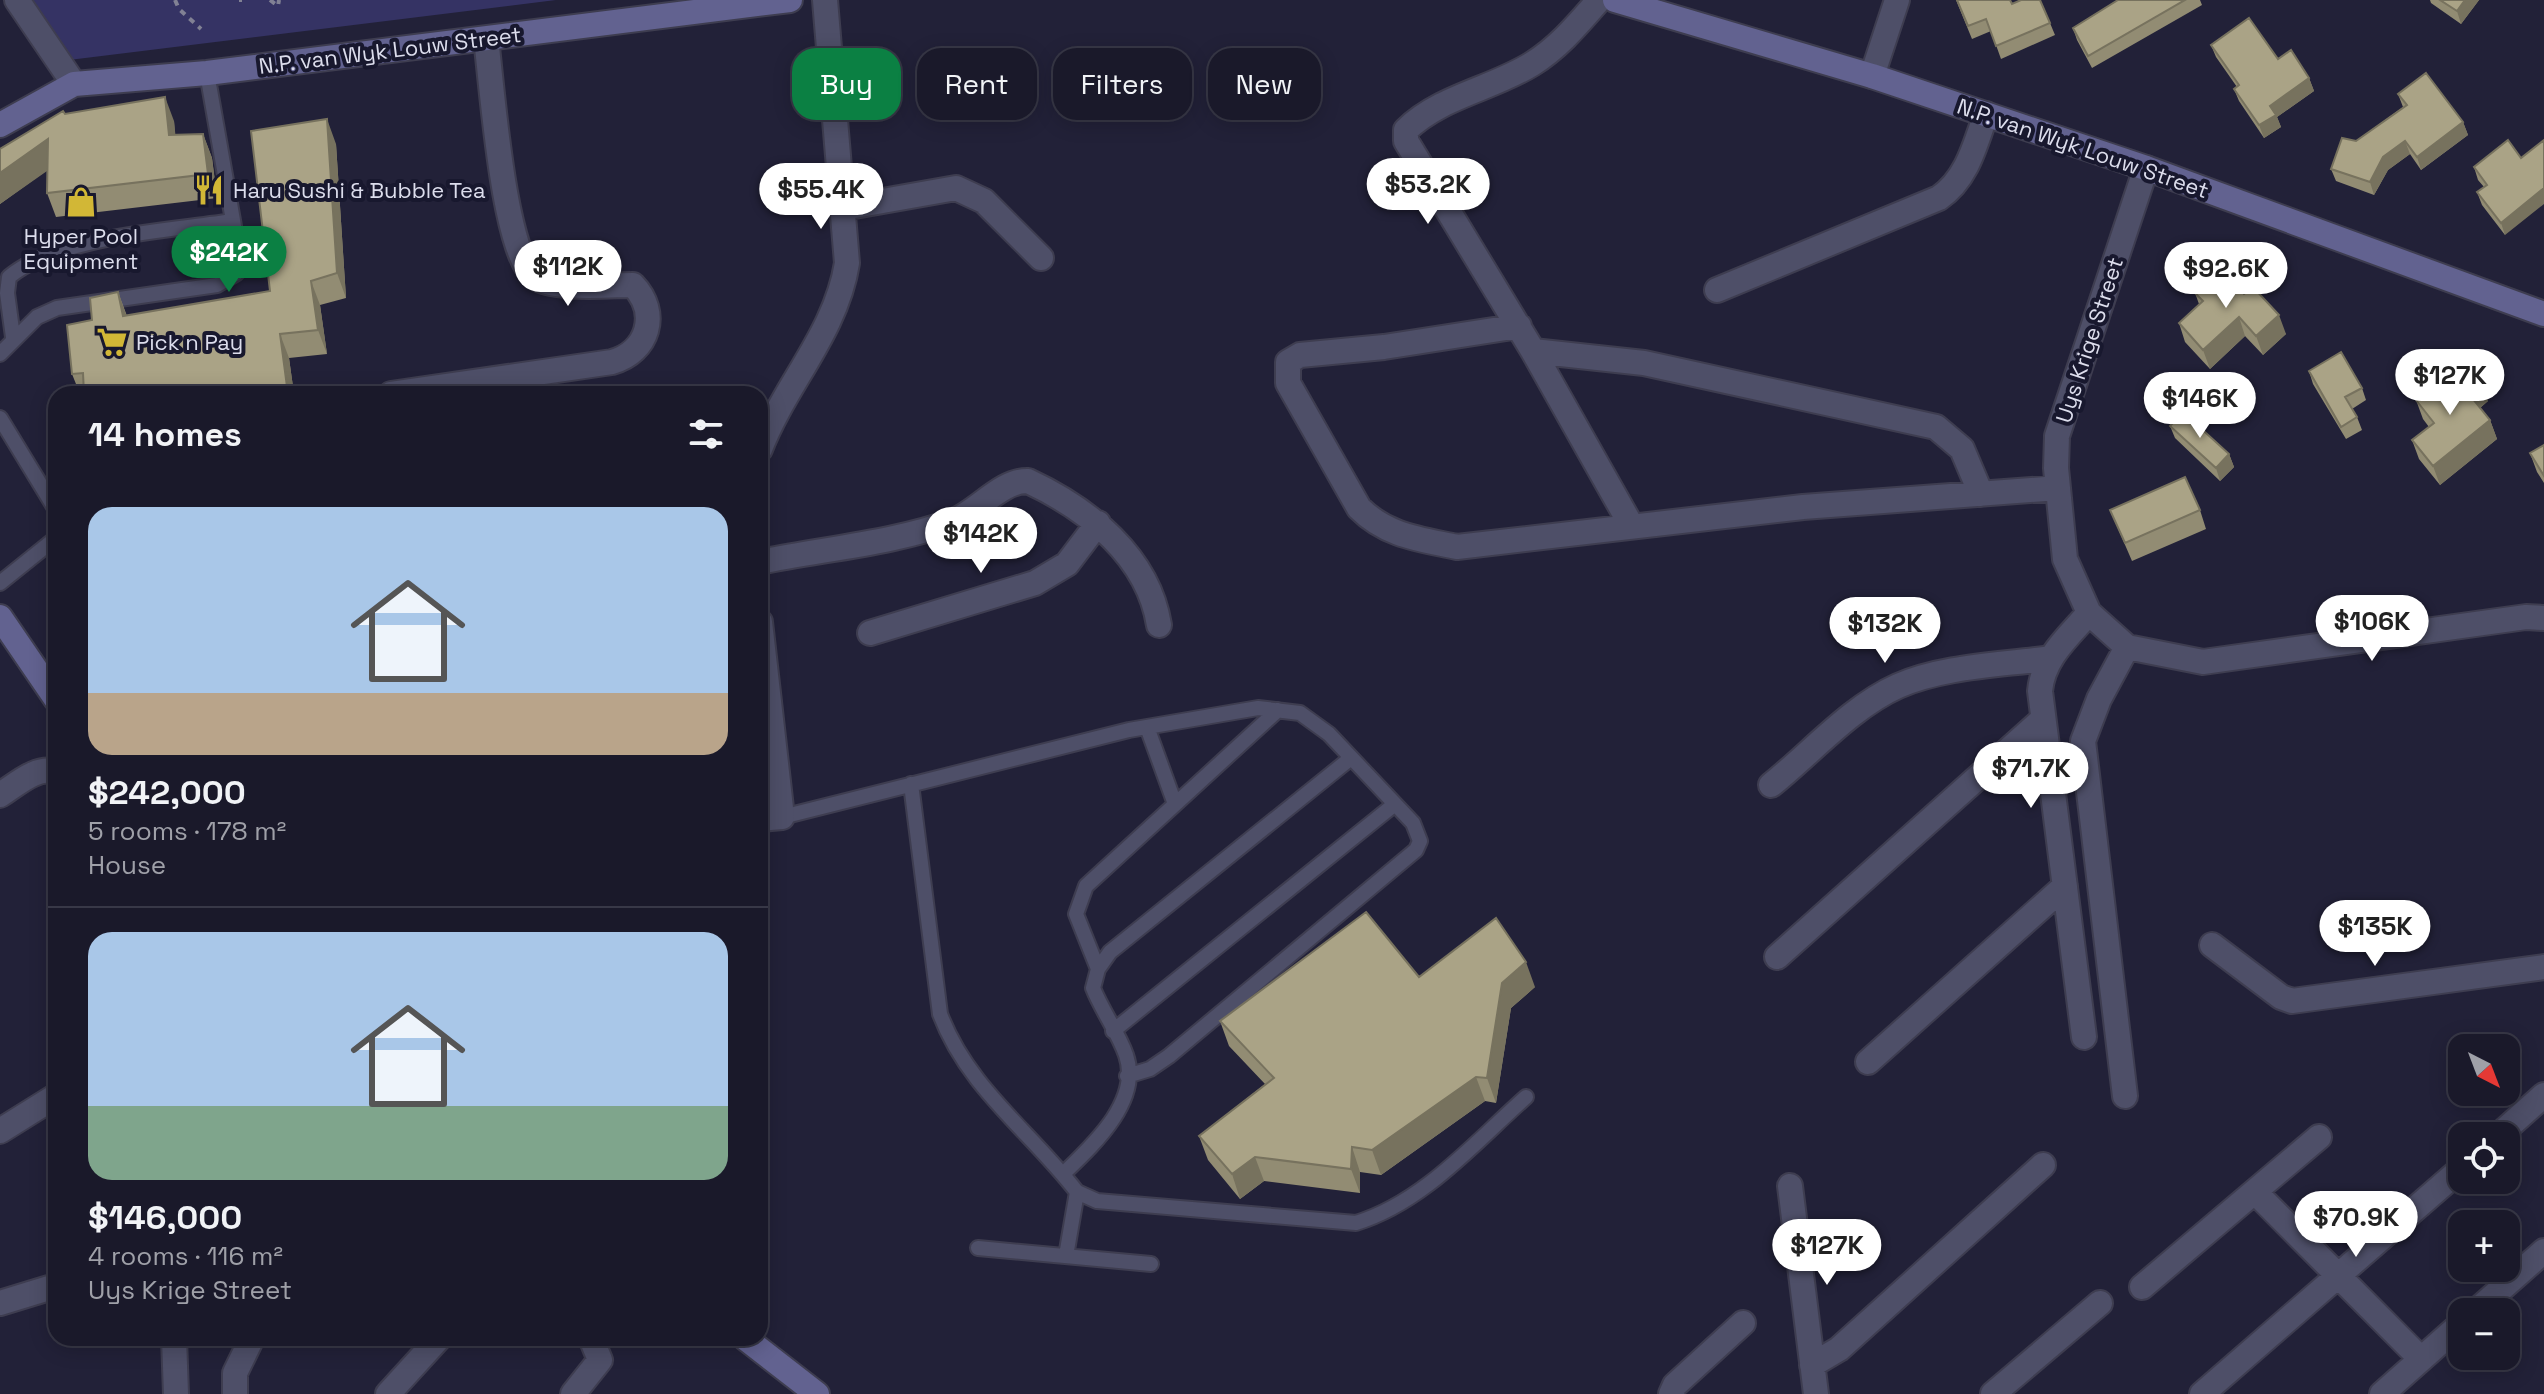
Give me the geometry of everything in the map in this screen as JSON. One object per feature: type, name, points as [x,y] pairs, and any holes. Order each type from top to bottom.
[{"type":"street","points":[[17,0],[74,84]]},
{"type":"street","name":"N.P. van Wyk Louw Street","points":[[0,125],[74,84],[207,73],[486,39],[630,11],[790,0]]},
{"type":"street","points":[[768,434],[842,294],[847,263],[825,0]]},
{"type":"street","points":[[1599,0],[1570,34],[1530,65],[1434,109],[1406,130],[1406,141],[1411,154],[1519,326],[1631,525]]},
{"type":"street","name":"N.P. van Wyk Louw Street","points":[[1615,0],[1872,76],[2146,168],[2544,314]]},
{"type":"street","points":[[1872,76],[1897,0]]},
{"type":"street","points":[[446,386],[612,362],[632,355],[646,336],[645,305],[633,285],[549,284],[526,267],[512,236],[486,39]]},
{"type":"street","points":[[1717,290],[1939,198],[1951,190],[1960,176],[1986,114]]},
{"type":"street","name":"Uys Krige Street","points":[[2146,168],[2057,436],[2065,559],[2089,613],[2106,632],[2127,647],[2203,662],[2526,617],[2544,618]]},
{"type":"street","points":[[843,208],[956,188],[984,201],[1041,258]]},
{"type":"street","points":[[1519,326],[1384,347],[1300,355],[1288,362],[1287,379],[1359,508],[1382,526],[1402,536],[1457,547],[1631,525],[2058,488]]},
{"type":"street","points":[[1533,351],[1644,363],[1936,427],[1962,449],[1981,494]]},
{"type":"street","points":[[768,560],[933,527],[975,512],[1019,481],[1044,488],[1098,523],[1133,562],[1157,610],[1159,625]]},
{"type":"street","points":[[870,633],[1035,583],[1067,564],[1098,523]]},
{"type":"street","points":[[2084,1037],[2043,719],[2041,673],[2089,613]]},
{"type":"street","points":[[0,617],[48,687]]},
{"type":"street","points":[[2125,1096],[2083,741],[2099,699],[2127,647]]},
{"type":"street","points":[[1771,785],[1876,698],[1897,687],[1918,678],[2050,658]]},
{"type":"street","points":[[1777,957],[2043,719]]},
{"type":"street","points":[[768,765],[771,818]]},
{"type":"street","points":[[0,795],[30,775],[48,771]]},
{"type":"street","points":[[1868,1062],[2065,886]]},
{"type":"street","points":[[2212,945],[2281,997],[2292,1001],[2544,967]]},
{"type":"street","points":[[2514,1122],[2544,1095]]},
{"type":"street","points":[[0,1131],[48,1101]]},
{"type":"street","points":[[2142,1287],[2319,1137]]},
{"type":"street","points":[[1812,1365],[1839,1349],[2043,1165]]},
{"type":"street","points":[[2202,1394],[2448,1181]]},
{"type":"street","points":[[1790,1186],[1816,1394]]},
{"type":"street","points":[[2256,1193],[2421,1359]]},
{"type":"street","points":[[2491,1298],[2544,1251]]},
{"type":"street","points":[[0,1303],[48,1288]]},
{"type":"street","points":[[1993,1394],[2100,1303]]},
{"type":"street","points":[[1671,1394],[1675,1385],[1743,1323]]},
{"type":"street","points":[[2382,1394],[2448,1335]]},
{"type":"street","points":[[174,1346],[176,1394]]},
{"type":"street","points":[[235,1394],[235,1373],[248,1346]]},
{"type":"street","points":[[388,1394],[432,1346]]},
{"type":"street","points":[[573,1394],[600,1360],[594,1346]]},
{"type":"street","points":[[755,1346],[817,1394]]},
{"type":"lane","points":[[0,354],[13,337],[37,317],[57,308],[217,285],[233,279],[240,260],[207,73]]},
{"type":"lane","points":[[13,337],[7,293],[9,277],[17,270],[56,250],[233,221]]},
{"type":"lane","points":[[0,418],[48,497]]},
{"type":"lane","points":[[0,583],[48,544]]},
{"type":"lane","points":[[771,818],[1147,727],[1258,708],[1300,713],[1329,734],[1413,823],[1420,841],[1408,860],[1169,1056],[1150,1069],[1127,1076]]},
{"type":"lane","points":[[1098,969],[1076,914],[1078,901],[1086,886],[1278,710]]},
{"type":"lane","points":[[1147,727],[1175,804]]},
{"type":"lane","points":[[1063,1174],[1114,1121],[1127,1076],[1127,1056],[1093,988],[1098,969],[1110,952],[1351,758]]},
{"type":"lane","points":[[911,784],[940,1014],[951,1045],[975,1081],[1077,1192],[1097,1201],[1356,1223],[1381,1215],[1413,1197],[1526,1097]]},
{"type":"lane","points":[[1113,1031],[1395,804]]},
{"type":"lane","points":[[1066,1256],[1077,1192]]},
{"type":"lane","points":[[978,1248],[1151,1264]]},
{"type":"path","points":[[175,0],[179,9],[201,29]]},
{"type":"path","points":[[270,0],[278,6],[279,0]]},
{"type":"shaded area","points":[[31,0],[556,0],[69,60]]},
{"type":"building","points":[[1957,0],[2010,0],[2012,4],[2021,0],[2040,0],[2050,23],[1996,46],[1986,19],[1968,26]]},
{"type":"building","points":[[2118,0],[2185,0],[2088,56],[2073,28]]},
{"type":"building","points":[[2440,0],[2465,0],[2457,11]]},
{"type":"building","points":[[2249,18],[2278,59],[2291,50],[2309,78],[2270,106],[2276,115],[2259,125],[2234,89],[2239,85],[2211,45]]},
{"type":"building","points":[[2426,73],[2463,122],[2417,157],[2405,141],[2383,157],[2370,182],[2331,169],[2342,138],[2356,141],[2407,105],[2398,94]]},
{"type":"building","points":[[165,97],[169,135],[203,134],[208,174],[47,193],[48,139],[0,173],[0,149],[63,111],[65,114]]},
{"type":"building","points":[[327,119],[337,273],[311,281],[318,330],[280,334],[287,386],[84,386],[83,373],[72,374],[67,325],[92,320],[90,298],[118,292],[123,316],[270,291],[251,131]]},
{"type":"building","points":[[2508,140],[2521,158],[2544,140],[2544,188],[2501,223],[2477,192],[2487,185],[2474,167]]},
{"type":"building","points":[[2221,269],[2244,294],[2253,287],[2279,315],[2256,336],[2239,317],[2203,350],[2179,323],[2203,301],[2195,293]]},
{"type":"building","points":[[2341,352],[2362,388],[2345,397],[2357,417],[2341,427],[2309,371]]},
{"type":"building","points":[[2469,367],[2481,383],[2468,393],[2490,420],[2433,466],[2412,440],[2434,423],[2416,400],[2436,384],[2441,390]]},
{"type":"building","points":[[2183,412],[2229,454],[2216,468],[2170,426]]},
{"type":"building","points":[[2544,445],[2544,476],[2530,453]]},
{"type":"building","points":[[2185,477],[2200,510],[2125,543],[2110,510]]},
{"type":"building","points":[[1366,912],[1419,977],[1496,918],[1526,962],[1502,983],[1487,1078],[1476,1077],[1372,1150],[1352,1147],[1351,1169],[1255,1157],[1232,1174],[1199,1136],[1274,1078],[1220,1021]]},
{"type":"place","name":"Haru Sushi & Bubble Tea","points":[[209,190]]},
{"type":"place","name":"Hyper Pool Equipment","points":[[81,202]]},
{"type":"place","name":"Pick n Pay","points":[[112,342]]}]
